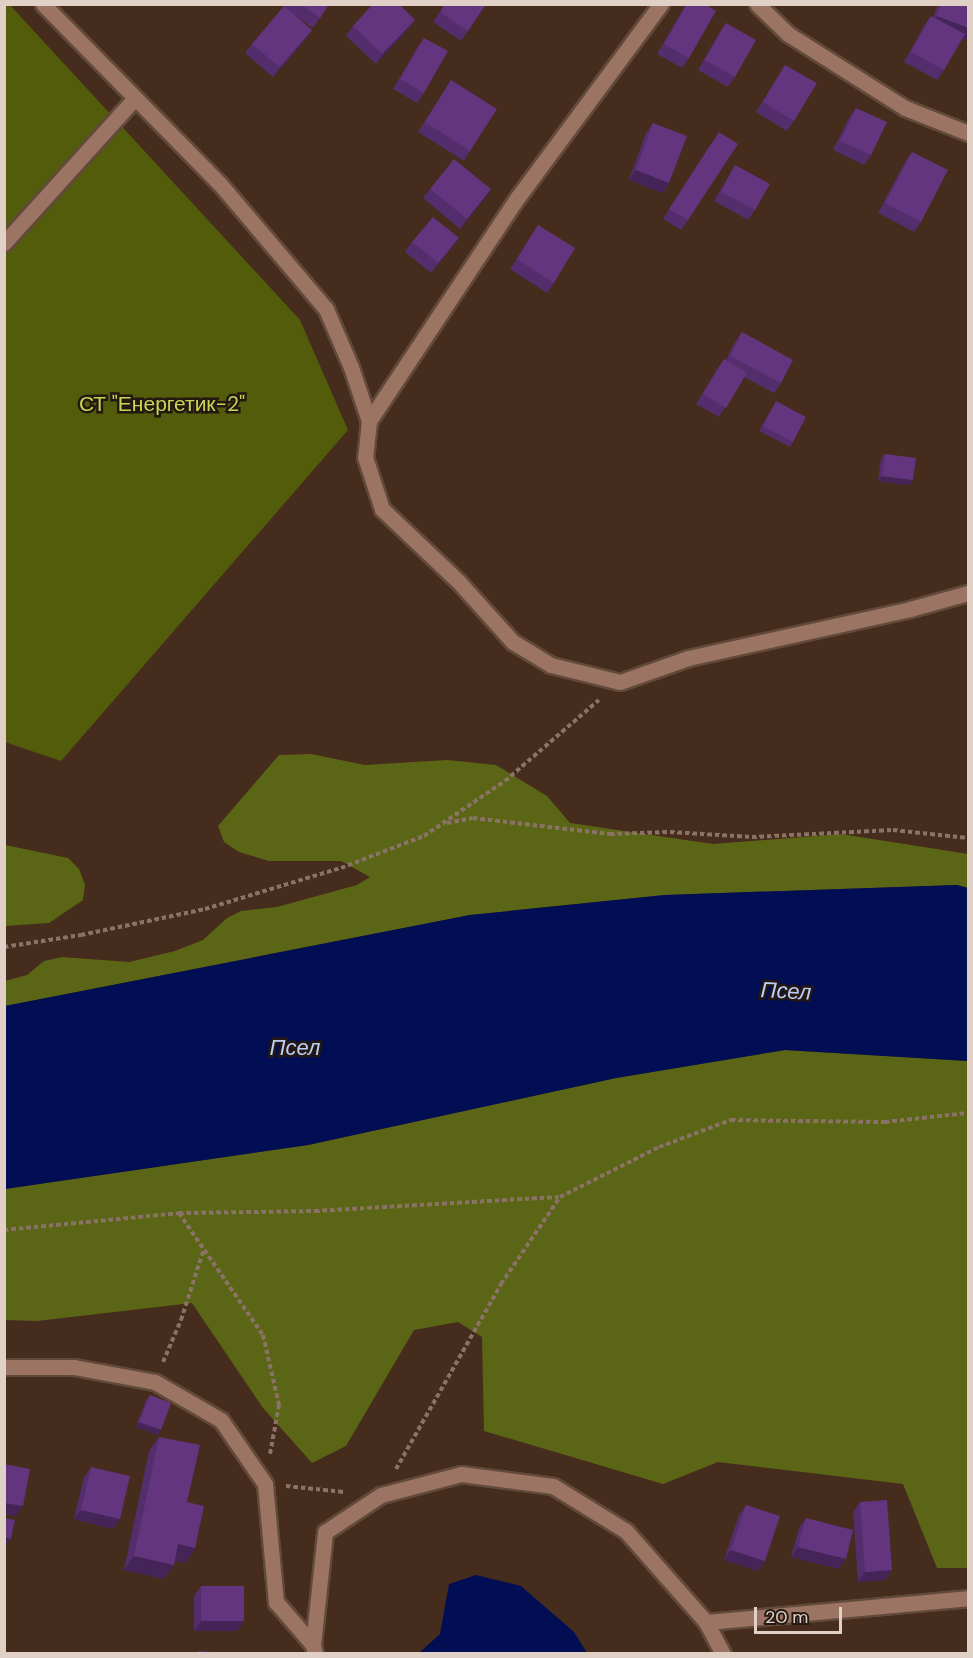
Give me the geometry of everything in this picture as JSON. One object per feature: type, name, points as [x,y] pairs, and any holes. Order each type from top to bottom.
[{"type":"street","points":[[43,4],[219,184],[326,309],[351,367],[369,421],[365,457],[382,509],[458,581],[513,642],[551,665],[620,682],[688,658],[910,609],[969,593]]},
{"type":"street","points":[[369,421],[518,196],[661,4]]},
{"type":"street","points":[[756,4],[788,34],[905,108],[969,133]]},
{"type":"street","points":[[4,243],[134,99]]},
{"type":"street","points":[[4,1367],[74,1367],[154,1382],[221,1419],[265,1484],[276,1602],[314,1649]]},
{"type":"street","points":[[314,1649],[325,1532],[381,1496],[461,1474],[553,1486],[626,1531],[706,1622],[723,1653]]},
{"type":"street","points":[[706,1622],[969,1598]]},
{"type":"path","points":[[4,947],[81,935],[205,909],[341,868],[424,836],[505,781],[620,682]]},
{"type":"path","points":[[443,824],[473,818],[610,834],[670,832],[752,837],[893,830],[969,838]]},
{"type":"path","points":[[4,1230],[179,1213],[315,1211],[560,1197],[658,1147],[731,1120],[885,1122],[969,1113]]},
{"type":"path","points":[[179,1213],[263,1335],[279,1405],[265,1484],[381,1496],[501,1284],[560,1197]]},
{"type":"path","points":[[154,1382],[181,1320],[204,1249]]},
{"type":"green space","name":"СТ \"Енергетик-2\"","points":[[9,4],[300,320],[348,430],[61,761],[5,742],[4,5]]},
{"type":"green space","points":[[311,754],[365,765],[447,760],[496,765],[547,796],[570,823],[713,844],[841,834],[968,854],[968,888],[957,885],[665,895],[470,915],[5,1006],[5,981],[27,975],[44,961],[62,957],[129,962],[175,951],[203,940],[227,918],[241,911],[277,907],[357,885],[370,877],[341,861],[269,861],[239,852],[224,842],[218,826],[279,755]]},
{"type":"green space","points":[[5,845],[68,858],[79,869],[85,885],[83,900],[49,923],[5,926]]},
{"type":"green space","points":[[785,1050],[968,1061],[968,1568],[937,1568],[903,1484],[718,1462],[663,1484],[484,1431],[482,1337],[458,1322],[414,1330],[346,1446],[312,1463],[263,1408],[192,1303],[37,1321],[5,1320],[4,1189],[308,1145],[616,1078]]},
{"type":"water","name":"Псел","points":[[957,885],[968,888],[968,1061],[785,1050],[616,1078],[308,1145],[5,1189],[5,1006],[470,915],[665,895]]},
{"type":"water","points":[[476,1575],[521,1586],[574,1632],[587,1653],[419,1653],[440,1634],[449,1584]]},
{"type":"building","points":[[301,4],[329,4],[320,18]]},
{"type":"building","points":[[373,4],[399,4],[415,20],[382,54],[353,26]]},
{"type":"building","points":[[445,4],[486,4],[468,31],[440,12]]},
{"type":"building","points":[[687,4],[705,4],[716,11],[689,58],[664,44]]},
{"type":"building","points":[[941,4],[969,4],[969,28],[937,16]]},
{"type":"building","points":[[284,6],[312,30],[280,67],[252,44]]},
{"type":"building","points":[[931,16],[965,34],[944,70],[911,52]]},
{"type":"building","points":[[726,23],[756,40],[735,77],[705,60]]},
{"type":"building","points":[[424,38],[448,51],[424,93],[400,79]]},
{"type":"building","points":[[785,65],[817,83],[794,121],[763,102]]},
{"type":"building","points":[[451,80],[497,109],[470,151],[425,122]]},
{"type":"building","points":[[856,108],[887,122],[871,155],[840,141]]},
{"type":"building","points":[[653,123],[687,136],[669,183],[636,170]]},
{"type":"building","points":[[719,132],[738,144],[688,220],[669,209]]},
{"type":"building","points":[[912,152],[948,170],[921,222],[885,203]]},
{"type":"building","points":[[454,159],[491,189],[467,219],[430,189]]},
{"type":"building","points":[[735,165],[770,184],[755,210],[721,192]]},
{"type":"building","points":[[433,217],[459,238],[438,263],[412,242]]},
{"type":"building","points":[[538,225],[575,248],[554,283],[517,259]]},
{"type":"building","points":[[742,332],[793,360],[781,383],[730,356]]},
{"type":"building","points":[[724,359],[747,373],[726,408],[703,394]]},
{"type":"building","points":[[776,401],[806,417],[793,442],[763,426]]},
{"type":"building","points":[[885,454],[916,458],[913,480],[882,476]]},
{"type":"building","points":[[150,1395],[171,1403],[161,1430],[139,1422]]},
{"type":"building","points":[[159,1437],[200,1445],[187,1502],[204,1506],[195,1548],[178,1544],[174,1565],[134,1556]]},
{"type":"building","points":[[4,1464],[30,1469],[23,1506],[4,1503]]},
{"type":"building","points":[[91,1467],[130,1476],[120,1519],[81,1510]]},
{"type":"building","points":[[887,1500],[892,1570],[865,1572],[860,1502]]},
{"type":"building","points":[[746,1505],[780,1516],[765,1561],[731,1550]]},
{"type":"building","points":[[4,1518],[15,1520],[11,1539],[4,1537]]},
{"type":"building","points":[[806,1518],[853,1530],[846,1559],[798,1547]]},
{"type":"building","points":[[201,1586],[244,1586],[244,1621],[201,1621]]},
{"type":"building","points":[[198,1651],[226,1653],[197,1653]]}]
